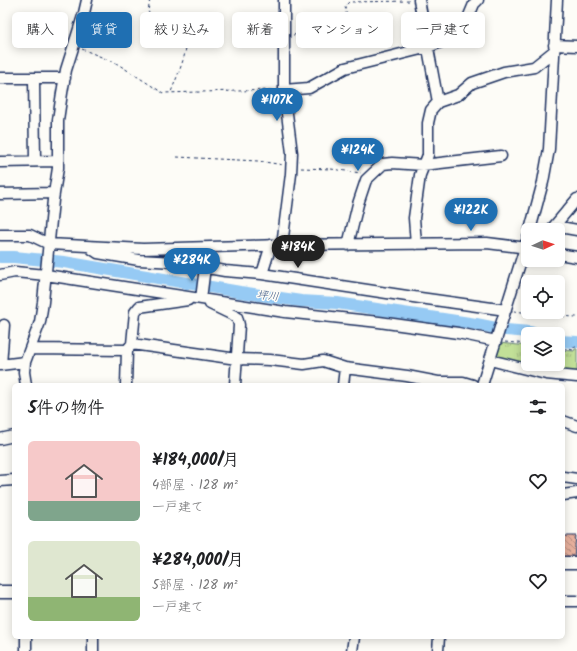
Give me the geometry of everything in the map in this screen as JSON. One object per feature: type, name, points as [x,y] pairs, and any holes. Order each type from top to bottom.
[{"type":"main road","points":[[565,563],[577,563]]},
{"type":"main road","points":[[0,592],[12,592]]},
{"type":"street","points":[[26,383],[24,372],[25,362],[40,322],[58,161],[58,120],[65,78],[87,0]]},
{"type":"street","points":[[284,0],[284,12]]},
{"type":"street","points":[[419,0],[422,12]]},
{"type":"street","points":[[471,12],[474,4],[478,0]]},
{"type":"street","points":[[532,223],[543,182],[549,149],[557,0]]},
{"type":"street","points":[[416,244],[414,218],[420,175],[428,155],[428,123],[431,110],[438,102],[458,95],[472,83],[504,72],[534,67],[554,48],[577,46]]},
{"type":"street","points":[[282,245],[292,153],[284,90],[285,48]]},
{"type":"street","points":[[284,90],[309,88],[344,68],[425,48]]},
{"type":"street","points":[[429,48],[438,102]]},
{"type":"street","points":[[0,78],[65,78]]},
{"type":"street","points":[[34,78],[36,161]]},
{"type":"street","points":[[348,245],[358,204],[366,180],[383,164],[392,163],[423,165],[501,156]]},
{"type":"street","points":[[0,162],[58,161]]},
{"type":"street","points":[[0,194],[54,193]]},
{"type":"street","points":[[557,223],[577,199]]},
{"type":"street","points":[[565,229],[577,230]]},
{"type":"street","points":[[0,235],[30,235],[49,244],[143,249],[271,245],[521,244]]},
{"type":"street","points":[[85,245],[98,253],[140,260],[174,262],[205,270],[262,274],[505,311]]},
{"type":"street","points":[[262,274],[271,245]]},
{"type":"street","points":[[565,255],[577,258]]},
{"type":"street","points":[[483,383],[521,262]]},
{"type":"street","points":[[198,297],[205,270]]},
{"type":"street","points":[[0,275],[15,272],[46,273],[285,312],[393,324],[496,339]]},
{"type":"street","points":[[126,383],[129,347],[136,312],[139,306],[186,301],[198,297],[237,317],[240,325],[235,383]]},
{"type":"street","points":[[4,325],[1,365],[25,362]]},
{"type":"street","points":[[30,349],[129,347],[237,359],[270,360],[304,364],[324,361],[345,368],[407,376],[438,382],[466,383]]},
{"type":"street","points":[[490,360],[546,374],[577,377]]},
{"type":"street","points":[[344,383],[345,368]]},
{"type":"street","points":[[565,422],[577,426]]},
{"type":"street","points":[[0,439],[12,436]]},
{"type":"street","points":[[565,477],[577,479]]},
{"type":"street","points":[[0,481],[12,480]]},
{"type":"street","points":[[565,496],[577,493]]},
{"type":"street","points":[[565,601],[577,601]]},
{"type":"street","points":[[26,639],[26,651]]},
{"type":"street","points":[[93,639],[93,651]]},
{"type":"street","points":[[352,651],[354,639]]},
{"type":"street","points":[[438,651],[439,639]]},
{"type":"path","points":[[150,0],[148,11],[151,17],[186,33],[187,38],[182,61],[170,93]]},
{"type":"path","points":[[288,36],[344,28],[348,24],[345,6],[349,2],[419,0]]},
{"type":"path","points":[[74,45],[116,63],[163,92],[240,92],[284,90]]},
{"type":"path","points":[[178,157],[258,160],[291,167],[331,168],[372,174]]},
{"type":"path","points":[[505,311],[577,317]]},
{"type":"path","points":[[496,339],[521,343]]},
{"type":"path","points":[[565,349],[574,350],[574,347],[577,347]]},
{"type":"green space","points":[[499,343],[521,345],[521,365],[494,360]]},
{"type":"green space","points":[[577,349],[577,376],[551,371],[565,371],[565,350],[574,351]]},
{"type":"building","points":[[565,536],[576,536],[574,558],[565,557]]},
{"type":"waterway","name":"坪川","points":[[0,257],[64,262],[240,292],[301,301],[337,303],[521,331]]},
{"type":"waterway","name":"坪川","points":[[565,341],[577,342]]}]
